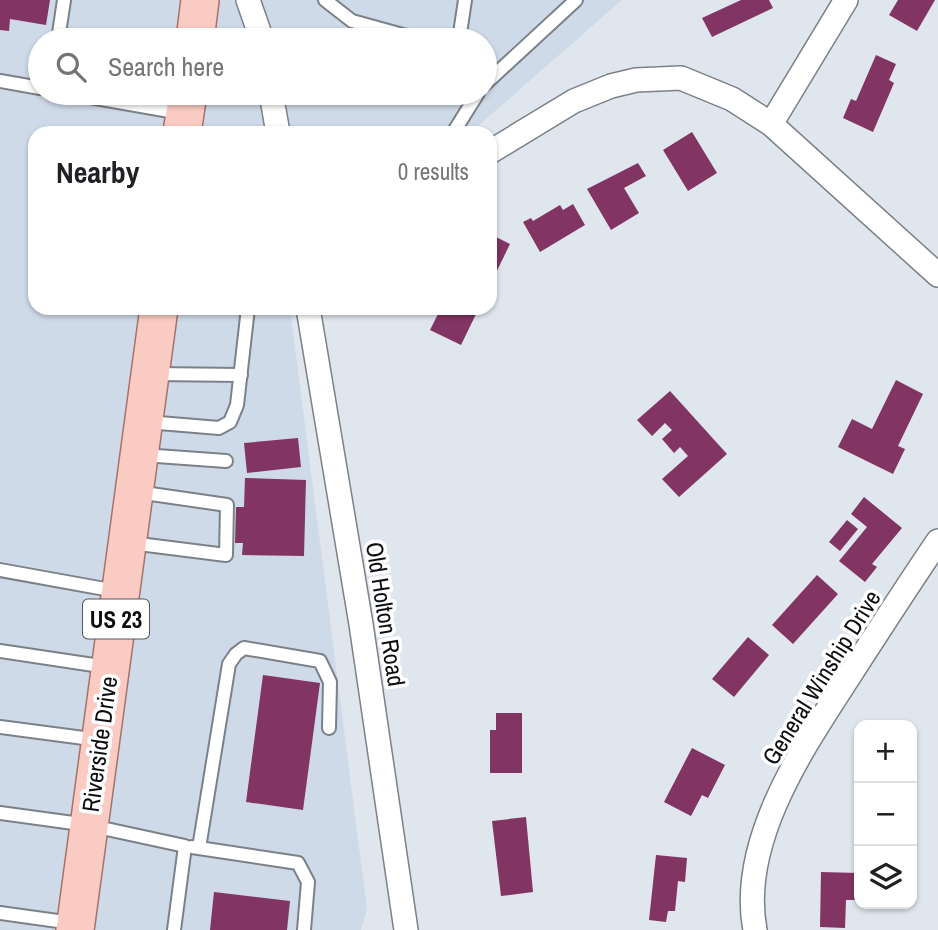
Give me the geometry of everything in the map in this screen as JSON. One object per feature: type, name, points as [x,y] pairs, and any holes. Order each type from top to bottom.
[{"type":"main road","points":[[196,28],[200,0]]},
{"type":"main road","name":"Riverside Drive","points":[[75,927],[158,315]]},
{"type":"street","points":[[248,0],[258,28]]},
{"type":"street","points":[[771,124],[846,0]]},
{"type":"street","points":[[497,148],[574,101],[611,86],[636,80],[681,78],[732,99],[771,124],[938,275]]},
{"type":"street","points":[[273,105],[277,126]]},
{"type":"street","name":"Old Holton Road","points":[[309,315],[363,637],[406,930]]},
{"type":"street","name":"General Winship Drive","points":[[755,930],[751,896],[765,834],[782,790],[804,745],[938,541]]},
{"type":"lane","points":[[60,28],[64,0]]},
{"type":"lane","points":[[325,0],[352,21],[377,28]]},
{"type":"lane","points":[[461,28],[466,0]]},
{"type":"lane","points":[[497,69],[576,0]]},
{"type":"lane","points":[[0,81],[28,86]]},
{"type":"lane","points":[[138,105],[185,113]]},
{"type":"lane","points":[[457,126],[470,105]]},
{"type":"lane","points":[[141,439],[219,428],[230,422],[237,405],[247,315]]},
{"type":"lane","points":[[150,373],[240,375]]},
{"type":"lane","points":[[141,439],[226,461]]},
{"type":"lane","points":[[127,542],[226,555],[227,505],[134,492]]},
{"type":"lane","points":[[0,570],[120,591]]},
{"type":"lane","points":[[199,848],[229,664],[236,654],[244,648],[320,661],[330,682],[329,727]]},
{"type":"lane","points":[[0,651],[110,668]]},
{"type":"lane","points":[[0,727],[100,740]]},
{"type":"lane","points":[[0,813],[88,825],[185,846],[298,863],[308,882],[304,930]]},
{"type":"lane","points":[[174,930],[185,846]]},
{"type":"lane","points":[[0,913],[75,927]]},
{"type":"shaded area","points":[[0,0],[622,0],[478,126],[28,126],[28,315],[291,315],[367,909],[361,930],[0,930]]},
{"type":"building","points":[[0,0],[50,0],[46,25],[10,19],[9,31],[0,30]]},
{"type":"building","points":[[741,0],[769,0],[773,8],[712,37],[702,18]]},
{"type":"building","points":[[898,0],[935,0],[917,31],[889,15]]},
{"type":"building","points":[[876,55],[896,64],[889,80],[894,83],[873,132],[843,118],[851,99],[856,101]]},
{"type":"building","points":[[692,132],[717,173],[688,191],[663,150]]},
{"type":"building","points":[[638,163],[646,176],[624,188],[639,213],[611,230],[587,189]]},
{"type":"building","points":[[573,204],[585,225],[540,252],[523,222],[531,218],[533,221],[560,205],[563,210]]},
{"type":"building","points":[[497,238],[510,244],[497,271]]},
{"type":"building","points":[[438,315],[476,315],[461,345],[430,330]]},
{"type":"building","points":[[896,380],[923,394],[898,446],[905,449],[893,474],[838,447],[852,419],[872,429]]},
{"type":"building","points":[[670,391],[727,454],[679,497],[662,479],[688,456],[680,447],[674,453],[662,439],[672,430],[665,423],[652,436],[637,420]]},
{"type":"building","points":[[298,438],[301,467],[247,473],[244,443]]},
{"type":"building","points":[[245,478],[306,480],[304,556],[242,555],[243,543],[235,543],[236,507],[244,507]]},
{"type":"building","points":[[864,497],[902,528],[872,564],[877,567],[865,582],[839,561],[867,527],[851,514]]},
{"type":"building","points":[[847,520],[858,529],[840,551],[829,542]]},
{"type":"building","points":[[817,575],[838,594],[793,644],[772,625]]},
{"type":"building","points":[[748,637],[769,655],[734,697],[712,679]]},
{"type":"building","points":[[263,675],[320,683],[303,810],[246,802]]},
{"type":"building","points":[[496,713],[522,713],[522,773],[490,773],[490,730],[496,730]]},
{"type":"building","points":[[692,748],[725,765],[708,798],[702,795],[691,816],[664,802]]},
{"type":"building","points":[[526,817],[533,892],[501,896],[492,821]]},
{"type":"building","points":[[656,855],[687,858],[685,882],[678,881],[675,911],[668,911],[666,922],[649,920]]},
{"type":"building","points":[[821,872],[854,873],[854,900],[846,900],[845,928],[820,927]]},
{"type":"building","points":[[214,892],[290,901],[287,930],[210,930]]}]
